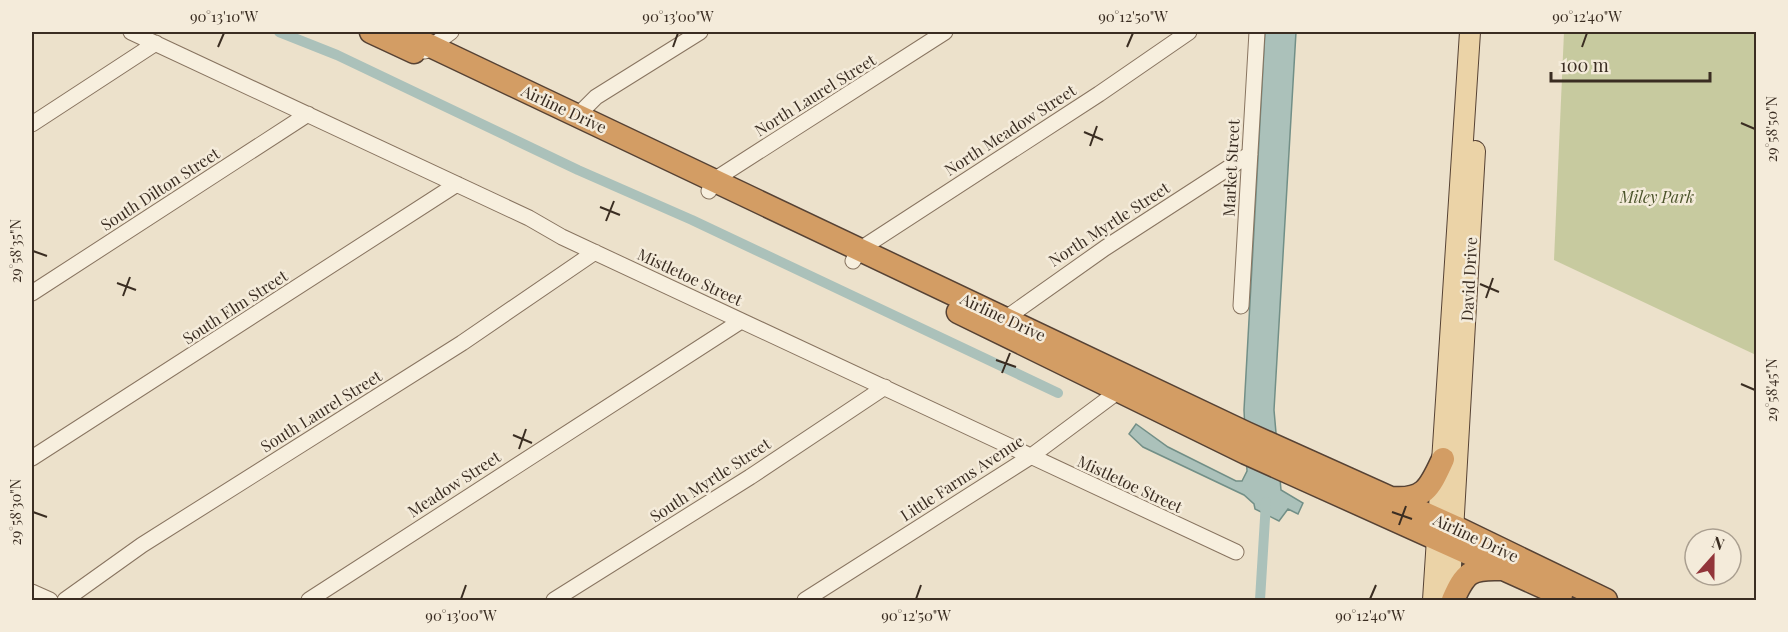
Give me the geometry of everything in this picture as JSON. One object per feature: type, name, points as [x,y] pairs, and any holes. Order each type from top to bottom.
[{"type":"highway","name":"Airline Drive","points":[[371,32],[426,50],[578,115],[711,186]]},
{"type":"highway","name":"Airline Drive","points":[[401,32],[426,50],[1246,443],[1447,534],[1606,600]]},
{"type":"highway","name":"Airline Drive","points":[[1273,455],[1391,498],[1502,569],[1573,600]]},
{"type":"highway","points":[[1391,498],[1407,500],[1421,495],[1432,484],[1443,459]]},
{"type":"highway","points":[[1451,600],[1469,572],[1480,568],[1502,569]]},
{"type":"main road","name":"David Drive","points":[[1447,534],[1443,459],[1470,32]]},
{"type":"main road","name":"David Drive","points":[[1447,534],[1482,32]]},
{"type":"main road","points":[[1433,600],[1447,534]]},
{"type":"main road","points":[[1447,534],[1451,600]]},
{"type":"street","name":"Mistletoe Street","points":[[131,32],[1236,552]]},
{"type":"street","points":[[426,50],[451,32]]},
{"type":"street","points":[[578,115],[596,97],[700,32]]},
{"type":"street","name":"North Laurel Street","points":[[711,186],[945,32]]},
{"type":"street","name":"North Meadow Street","points":[[856,255],[1189,32]]},
{"type":"street","name":"Market Street","points":[[1241,306],[1257,32]]},
{"type":"street","points":[[32,124],[156,43]]},
{"type":"street","name":"South Dilton Street","points":[[32,293],[308,114]]},
{"type":"street","name":"North Myrtle Street","points":[[998,323],[1250,154]]},
{"type":"street","name":"South Elm Street","points":[[32,458],[457,184]]},
{"type":"street","name":"South Laurel Street","points":[[65,600],[142,545],[462,343],[596,252]]},
{"type":"street","name":"Meadow Street","points":[[309,600],[741,321]]},
{"type":"street","name":"Little Farms Avenue","points":[[806,600],[1030,456],[1126,386]]},
{"type":"street","name":"South Myrtle Street","points":[[554,600],[750,477],[885,387]]},
{"type":"street","points":[[32,592],[50,600]]},
{"type":"green space","name":"Miley Park","points":[[1564,32],[1756,32],[1756,355],[1554,260]]},
{"type":"water","points":[[1265,32],[1296,32],[1274,410],[1281,490],[1303,503],[1298,514],[1288,509],[1279,521],[1255,509],[1254,504],[1244,495],[1143,447],[1129,434],[1136,424],[1168,447],[1236,481],[1242,481],[1247,471],[1244,410]]},
{"type":"waterway","points":[[279,32],[337,55],[578,170],[692,220],[1058,393]]},
{"type":"waterway","points":[[1260,600],[1266,502]]}]
